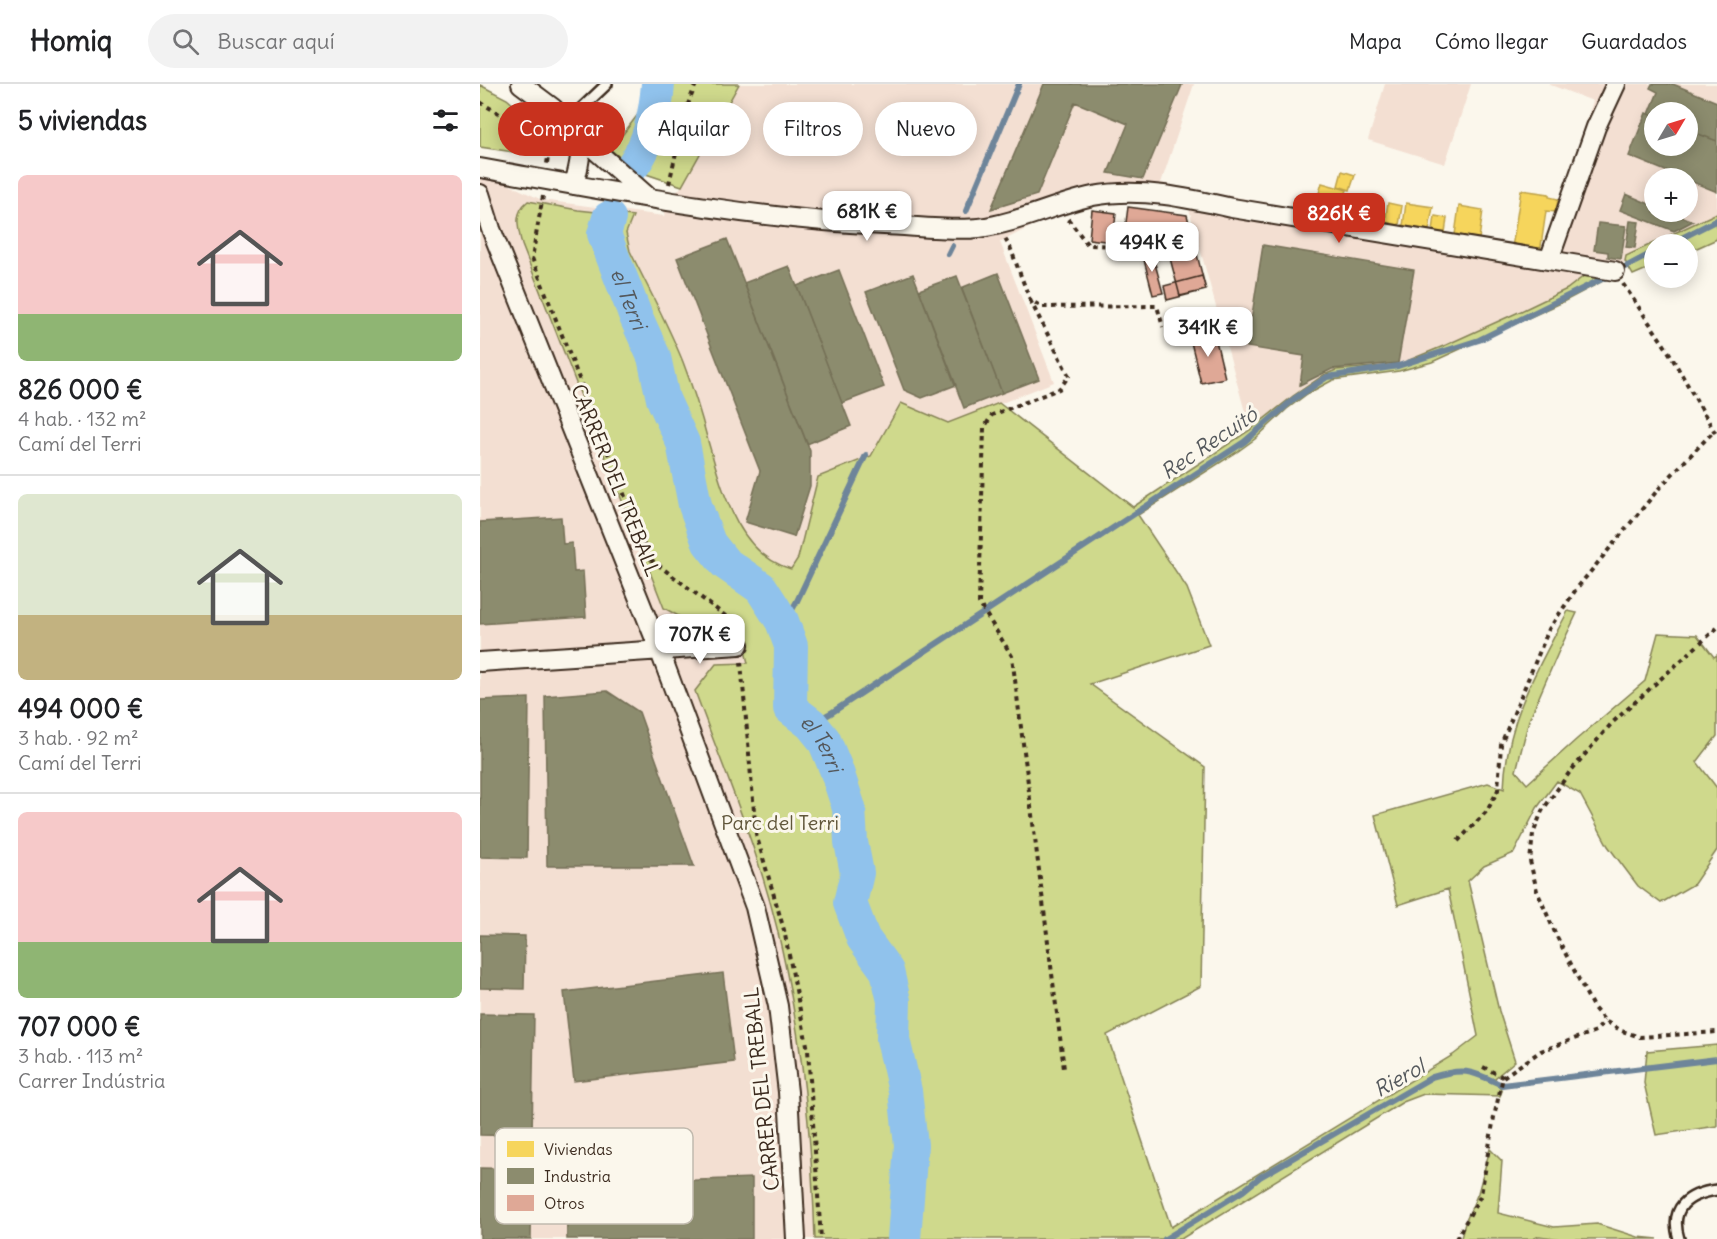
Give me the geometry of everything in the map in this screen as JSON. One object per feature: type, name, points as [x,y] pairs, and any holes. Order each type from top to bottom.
[{"type":"street","points":[[521,84],[545,102]]},
{"type":"street","points":[[1549,260],[1596,127],[1616,84]]},
{"type":"street","points":[[574,185],[580,156]]},
{"type":"street","points":[[605,156],[659,200]]},
{"type":"street","points":[[480,168],[659,200],[786,218],[979,228],[1094,196],[1141,193],[1186,198],[1232,208],[1615,271]]},
{"type":"street","name":"CARRER DEL TREBALL","points":[[480,194],[658,649],[755,908],[778,1006],[788,1092],[796,1239]]},
{"type":"street","points":[[480,662],[739,645]]},
{"type":"lane","points":[[593,102],[607,84]]},
{"type":"lane","points":[[1679,1239],[1678,1212],[1689,1198],[1717,1190]]},
{"type":"path","points":[[659,200],[669,185],[685,112],[696,84]]},
{"type":"path","points":[[480,102],[498,113],[548,157],[532,258],[649,558],[728,618],[739,645],[756,834],[784,930],[808,1050],[821,1239]]},
{"type":"path","points":[[1054,208],[1068,219],[1088,245],[1121,246]]},
{"type":"path","points":[[995,224],[1010,247],[1030,300],[1069,376],[1059,389],[992,415],[984,428],[979,603],[1012,656],[1064,1069]]},
{"type":"path","points":[[1615,271],[1667,349],[1717,436]]},
{"type":"path","points":[[1030,300],[1042,307],[1157,306],[1163,327]]},
{"type":"path","points":[[1458,841],[1487,811],[1498,790],[1500,744],[1549,629],[1577,588],[1653,495],[1714,430]]},
{"type":"path","points":[[1717,628],[1612,723],[1569,772],[1542,811],[1533,834],[1530,861],[1537,891],[1566,956],[1593,1007],[1605,1021],[1622,1031],[1640,1037],[1717,1032]]},
{"type":"path","points":[[1456,1239],[1481,1195],[1503,1077],[1541,1051],[1596,1031],[1605,1021]]},
{"type":"path","points":[[1482,1067],[1503,1077]]},
{"type":"shaded area","points":[[739,84],[1194,84],[1161,183],[1543,252],[1593,101],[1548,84],[1717,84],[1717,213],[1698,222],[1698,168],[1644,168],[1644,222],[1698,222],[1673,234],[1644,234],[1644,247],[1626,256],[1625,261],[1615,271],[1598,276],[1584,276],[1567,289],[1446,345],[1397,365],[1336,370],[1293,396],[1250,430],[1186,198],[1061,205],[1042,221],[1000,242],[1054,382],[818,477],[798,558],[745,644],[870,1239],[480,1239],[480,171],[542,200],[664,216],[668,202],[682,186],[699,156],[751,156],[751,102],[729,102]]},
{"type":"shaded area","points":[[1385,84],[1471,84],[1445,164],[1368,140]]},
{"type":"green space","points":[[644,84],[739,84],[729,102],[641,102]]},
{"type":"green space","points":[[480,85],[510,102],[498,102],[498,150],[480,147]]},
{"type":"green space","points":[[637,116],[637,156],[699,156],[682,186],[637,171],[618,156],[625,156],[625,132]]},
{"type":"green space","name":"Parc del Terri","points":[[528,201],[578,210],[633,216],[626,233],[630,251],[683,362],[697,401],[719,479],[734,517],[757,549],[773,561],[791,569],[798,558],[818,477],[871,456],[901,403],[948,423],[999,403],[1133,507],[1250,430],[1324,375],[1336,370],[1397,365],[1521,311],[1567,289],[1584,276],[1598,276],[1605,280],[1561,303],[1432,362],[1399,371],[1333,380],[1307,394],[1287,409],[1255,439],[1237,452],[1138,515],[1187,588],[1209,645],[1090,684],[1205,767],[1201,986],[1107,1035],[1171,1227],[1453,1055],[1478,1036],[1448,889],[1398,905],[1375,815],[1488,783],[1504,789],[1510,741],[1517,718],[1534,675],[1568,611],[1577,613],[1529,720],[1516,771],[1527,784],[1645,681],[1658,633],[1697,635],[1714,657],[1717,655],[1717,736],[1697,762],[1717,788],[1717,850],[1694,884],[1661,903],[1638,886],[1608,846],[1580,794],[1557,781],[1537,808],[1514,853],[1484,866],[1468,881],[1499,1011],[1515,1061],[1495,1078],[1502,1091],[1500,1096],[1424,1094],[1403,1102],[1181,1239],[815,1239],[812,1166],[801,1058],[782,950],[754,851],[695,691],[716,664],[748,663],[739,626],[698,627],[664,608],[522,245],[518,216]]},
{"type":"green space","points":[[1717,213],[1717,239],[1698,248],[1698,234],[1673,234],[1698,222]]},
{"type":"green space","points":[[1644,247],[1644,270],[1633,275],[1625,261],[1626,256]]},
{"type":"green space","points":[[1717,1045],[1717,1126],[1656,1135],[1644,1083],[1647,1051]]},
{"type":"green space","points":[[1490,1149],[1502,1161],[1498,1213],[1554,1227],[1597,1224],[1638,1237],[1658,1239],[1561,1239],[1539,1236],[1533,1239],[1459,1239],[1478,1193]]},
{"type":"building: Viviendas","points":[[1342,171],[1355,175],[1350,190],[1338,186]]},
{"type":"building: Viviendas","points":[[1322,183],[1347,190],[1339,214],[1314,210]]},
{"type":"building: Viviendas","points":[[1521,190],[1549,194],[1549,197],[1558,199],[1556,212],[1546,211],[1540,253],[1512,248]]},
{"type":"building: Viviendas","points":[[1388,203],[1402,206],[1399,225],[1385,222]]},
{"type":"building: Viviendas","points":[[1406,203],[1433,207],[1429,230],[1403,226]]},
{"type":"building: Viviendas","points":[[1459,206],[1483,210],[1479,239],[1455,235]]},
{"type":"building: Viviendas","points":[[1435,216],[1447,218],[1445,233],[1433,231]]},
{"type":"building: Industria","points":[[1044,84],[1182,85],[1143,179],[1108,173],[1128,124],[1075,102],[1037,195],[991,209]]},
{"type":"building: Industria","points":[[1652,84],[1673,84],[1717,102],[1717,141],[1698,134],[1698,102],[1654,102],[1658,92],[1650,88]]},
{"type":"building: Industria","points":[[1644,118],[1644,156],[1698,156],[1698,134],[1717,141],[1717,192],[1698,184],[1698,168],[1658,168],[1629,156]]},
{"type":"building: Industria","points":[[1626,194],[1644,202],[1644,219],[1620,210]]},
{"type":"building: Industria","points":[[1630,221],[1639,222],[1635,248],[1626,247]]},
{"type":"building: Industria","points":[[1651,222],[1691,222],[1674,231]]},
{"type":"building: Industria","points":[[1598,223],[1626,226],[1621,259],[1608,257],[1608,252],[1594,250]]},
{"type":"building: Industria","points":[[727,239],[810,451],[810,486],[794,537],[745,522],[760,471],[677,258]]},
{"type":"building: Industria","points":[[1263,245],[1414,270],[1398,363],[1332,369],[1300,385],[1304,356],[1247,347]]},
{"type":"building: Industria","points":[[789,266],[851,426],[807,444],[744,283]]},
{"type":"building: Industria","points":[[839,270],[884,387],[842,403],[797,286]]},
{"type":"building: Industria","points":[[998,273],[1039,379],[1002,393],[961,288]]},
{"type":"building: Industria","points":[[913,274],[956,385],[922,398],[904,390],[866,292]]},
{"type":"building: Industria","points":[[957,276],[1002,393],[964,408],[919,290]]},
{"type":"building: Industria","points":[[561,517],[563,544],[572,543],[574,572],[583,571],[586,617],[480,624],[480,522]]},
{"type":"building: Industria","points":[[607,691],[639,712],[694,866],[547,866],[545,696]]},
{"type":"building: Industria","points":[[529,698],[527,858],[480,857],[480,700]]},
{"type":"building: Industria","points":[[480,935],[525,936],[524,989],[480,988]]},
{"type":"building: Industria","points":[[723,973],[734,1062],[574,1081],[564,992]]},
{"type":"building: Industria","points":[[480,1014],[534,1015],[532,1128],[495,1128],[495,1135],[480,1135]]},
{"type":"building: Industria","points":[[480,1168],[495,1168],[495,1224],[531,1224],[531,1239],[480,1239]]},
{"type":"building: Industria","points":[[752,1178],[752,1239],[567,1239],[567,1224],[693,1224],[693,1180]]},
{"type":"building: Otros","points":[[1128,207],[1187,215],[1206,290],[1180,296],[1166,243],[1124,238]]},
{"type":"building: Otros","points":[[1092,210],[1116,213],[1113,242],[1089,239]]},
{"type":"building: Otros","points":[[1151,249],[1163,293],[1153,295],[1142,252]]},
{"type":"building: Otros","points":[[1202,276],[1206,290],[1167,300],[1164,286]]},
{"type":"building: Otros","points":[[1210,310],[1212,325],[1178,330],[1175,316]]},
{"type":"building: Otros","points":[[1214,332],[1225,378],[1201,383],[1190,338]]},
{"type":"waterway","name":"el Terri","points":[[634,164],[640,155],[651,126],[658,84]]},
{"type":"waterway","points":[[966,211],[1019,84]]},
{"type":"waterway","name":"el Terri","points":[[609,218],[604,234],[654,357],[663,399],[683,443],[695,505],[709,543],[725,563],[761,588],[782,621],[791,646],[790,708],[811,724],[824,740],[849,808],[851,842],[857,873],[850,903],[863,938],[887,971],[894,1001],[893,1039],[905,1091],[911,1145],[904,1239]]},
{"type":"waterway","name":"Rec Recuitó","points":[[1690,234],[1717,220]]},
{"type":"waterway","points":[[948,254],[952,246]]},
{"type":"waterway","name":"Rec Recuitó","points":[[1618,271],[1644,257]]},
{"type":"waterway","name":"Rec Recuitó","points":[[811,724],[1244,442],[1294,399],[1327,377],[1398,366],[1479,340],[1608,276]]},
{"type":"waterway","points":[[782,621],[788,617],[797,601],[866,455]]},
{"type":"waterway","name":"Rierol","points":[[1165,1239],[1243,1191],[1260,1177],[1432,1077],[1460,1071],[1483,1076],[1502,1085],[1717,1059]]}]
